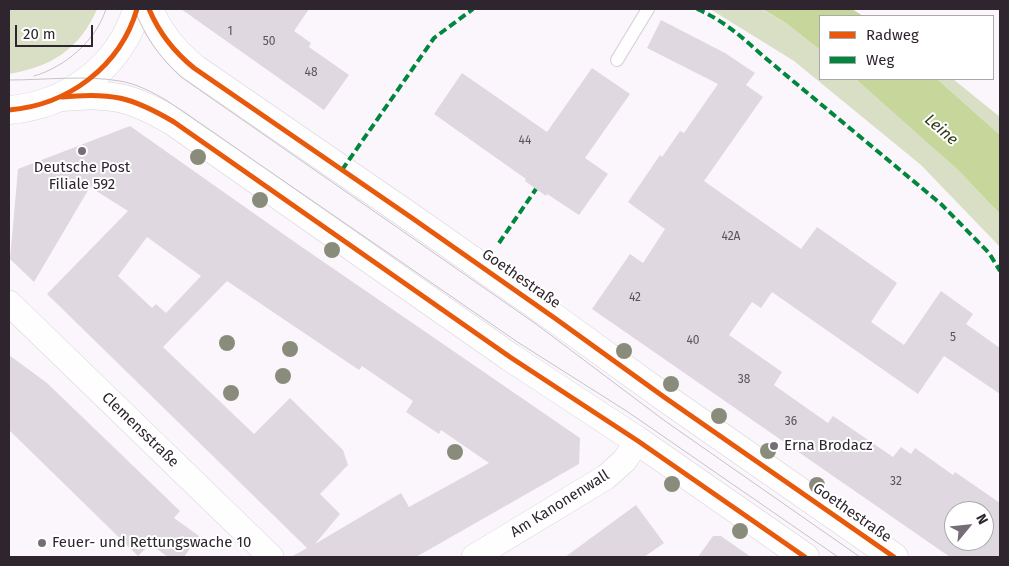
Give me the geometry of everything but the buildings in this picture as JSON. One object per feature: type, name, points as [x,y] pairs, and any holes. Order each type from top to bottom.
[{"type":"street","points":[[62,97],[90,79],[108,61],[127,35],[137,9]]},
{"type":"street","name":"Goethestraße","points":[[148,9],[171,48],[194,68],[405,213],[894,557]]},
{"type":"street","points":[[9,110],[34,106],[62,97],[99,95],[140,103],[174,122],[510,357],[638,441],[805,557]]},
{"type":"street","name":"Clemensstraße","points":[[9,303],[271,557]]},
{"type":"street","name":"Am Kanonenwall","points":[[474,557],[606,477],[624,461],[638,441]]},
{"type":"lane","points":[[617,60],[648,9]]},
{"type":"shaded area","points":[[9,9],[97,9],[82,35],[62,54],[38,67],[9,74]]},
{"type":"shaded area","points":[[710,9],[761,9],[786,23],[819,49],[819,80],[857,80],[870,90],[957,169],[1000,214],[1000,247],[921,165],[794,61]]},
{"type":"shaded area","points":[[938,80],[954,80],[1000,117],[1000,135]]},
{"type":"water","points":[[762,9],[852,9],[861,15],[819,15],[819,49],[786,23]]},
{"type":"water","name":"Leine","points":[[857,80],[938,80],[1000,135],[1000,214],[957,169]]},
{"type":"tram line","points":[[34,76],[57,66],[78,51],[95,32],[106,9]]},
{"type":"tram line","points":[[134,9],[153,46],[181,77],[536,324],[665,421],[860,557]]},
{"type":"tram line","points":[[9,80],[106,79],[132,84],[166,100],[519,343],[628,412],[838,557]]},
{"type":"marked path","points":[[342,170],[434,38],[473,9]]},
{"type":"marked path","points":[[697,9],[715,18],[740,36],[941,204],[989,253],[1000,271]]},
{"type":"marked path","points":[[499,243],[536,189]]},
{"type":"cycle path","points":[[9,110],[31,107],[51,100],[71,91],[89,79],[105,65],[118,49],[129,30],[137,9]]},
{"type":"cycle path","points":[[149,9],[167,41],[194,68],[412,218],[894,557]]},
{"type":"cycle path","points":[[62,97],[94,95],[121,98],[146,107],[174,122],[510,357],[638,441],[805,557]]},
{"type":"place","name":"Deutsche Post Filiale 592","points":[[82,151]]},
{"type":"place","name":"Erna Brodacz","points":[[774,446]]},
{"type":"place","name":"Feuer- und Rettungswache 10","points":[[42,543]]}]
